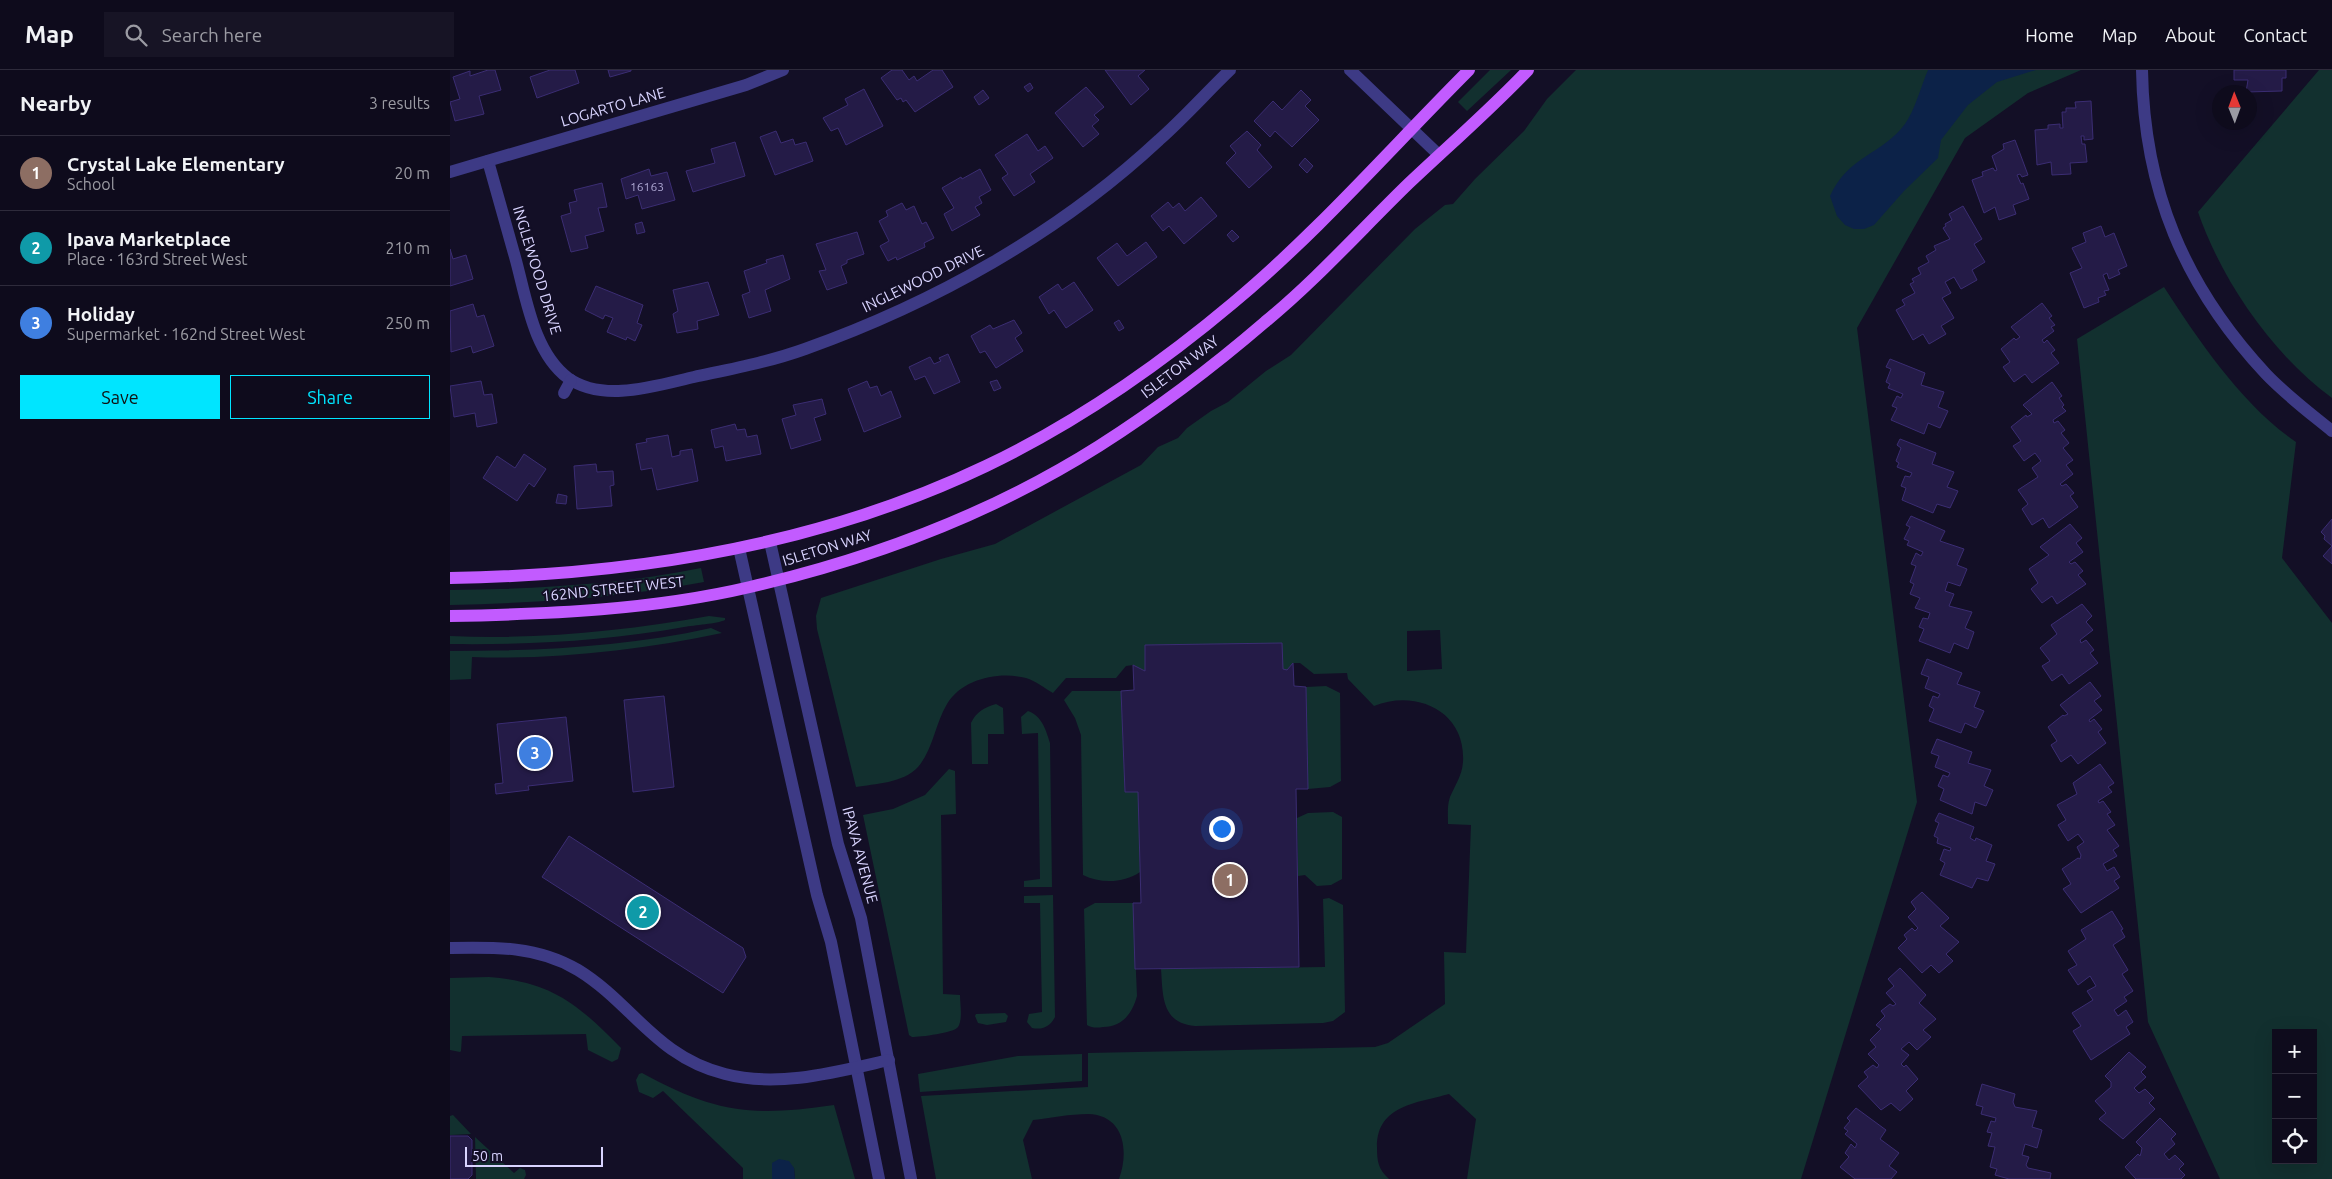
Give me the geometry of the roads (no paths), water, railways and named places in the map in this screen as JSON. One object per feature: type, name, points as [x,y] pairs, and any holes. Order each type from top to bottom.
[{"type":"main road","name":"ISLETON WAY","points":[[770,542],[836,524],[933,490],[1003,458],[1076,416],[1162,358],[1232,305],[1294,248],[1469,70]]},
{"type":"main road","name":"ISLETON WAY","points":[[779,580],[876,551],[978,510],[1030,486],[1100,446],[1188,383],[1266,322],[1439,155],[1492,108],[1528,70]]},
{"type":"main road","name":"162ND STREET WEST","points":[[450,578],[535,576],[608,570],[704,556],[770,542]]},
{"type":"main road","name":"162ND STREET WEST","points":[[450,616],[600,610],[747,588],[779,580]]},
{"type":"street","name":"LOGARTO LANE","points":[[450,172],[746,85],[783,70]]},
{"type":"street","name":"INGLEWOOD DRIVE","points":[[488,161],[535,327],[552,363],[571,380],[582,386],[606,391],[636,389],[751,365],[805,349],[893,314],[998,261],[1081,204],[1158,141],[1230,70]]},
{"type":"street","points":[[1350,70],[1439,155]]},
{"type":"street","points":[[2142,70],[2143,108],[2150,154],[2171,230],[2193,276],[2228,329],[2267,375],[2332,431]]},
{"type":"street","points":[[564,393],[571,380]]},
{"type":"street","name":"IPAVA AVENUE","points":[[770,542],[838,844],[861,918],[911,1179]]},
{"type":"street","points":[[738,548],[817,895],[831,942],[879,1179]]},
{"type":"street","points":[[450,948],[519,949],[564,963],[590,978],[665,1046],[681,1057],[725,1074],[782,1079],[856,1068],[889,1060]]},
{"type":"water","points":[[1928,70],[2036,70],[1997,82],[1968,105],[1941,140],[1938,158],[1904,191],[1874,225],[1864,229],[1854,229],[1845,225],[1837,216],[1830,196],[1846,172],[1887,142],[1905,124],[1915,105]]},
{"type":"water","points":[[779,1159],[789,1161],[794,1168],[795,1179],[772,1179],[772,1163]]},
{"type":"place","name":"Holiday","points":[[535,753]]},
{"type":"place","name":"Crystal Lake Elementary","points":[[1230,880]]},
{"type":"place","name":"Ipava Marketplace","points":[[643,912]]}]
